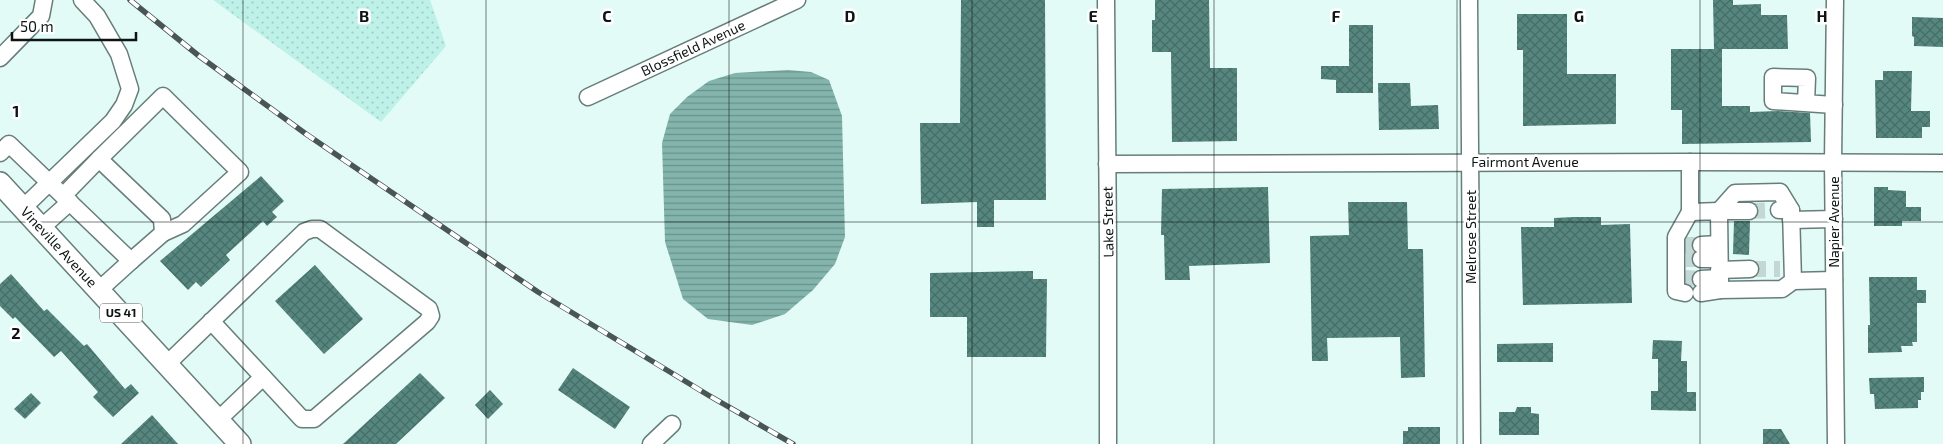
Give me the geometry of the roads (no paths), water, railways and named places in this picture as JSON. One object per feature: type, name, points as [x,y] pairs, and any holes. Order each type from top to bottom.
[{"type":"main road","name":"Vineville Avenue","points":[[0,183],[240,444]]},
{"type":"street","points":[[0,58],[41,16],[44,0]]},
{"type":"street","points":[[23,208],[113,121],[124,105],[130,89],[119,54],[97,16],[82,0]]},
{"type":"street","name":"Blossfield Avenue","points":[[588,97],[797,0]]},
{"type":"street","name":"Lake Street","points":[[1106,0],[1108,444]]},
{"type":"street","name":"Melrose Street","points":[[1469,0],[1472,444]]},
{"type":"street","name":"Napier Avenue","points":[[1835,0],[1834,280],[1836,444]]},
{"type":"street","points":[[41,228],[99,159],[163,96],[240,172],[183,224],[163,233],[99,290]]},
{"type":"street","points":[[1806,103],[1834,105]]},
{"type":"street","points":[[0,153],[9,144],[131,261]]},
{"type":"street","points":[[99,159],[162,219],[163,233]]},
{"type":"street","name":"Fairmont Avenue","points":[[1107,164],[1470,162],[1943,163]]},
{"type":"street","points":[[1690,162],[1690,212],[1676,237],[1687,252],[1720,268],[1782,289],[1788,273],[1787,213],[1780,192],[1735,193],[1719,211],[1720,268]]},
{"type":"street","points":[[1690,212],[1750,211]]},
{"type":"street","points":[[1787,213],[1834,219]]},
{"type":"street","points":[[167,364],[211,321],[304,232],[312,229],[320,229],[429,309],[431,316],[427,322],[314,419],[302,419],[211,321]]},
{"type":"street","points":[[1687,252],[1690,284],[1720,268],[1750,269]]},
{"type":"street","points":[[1788,273],[1834,280]]},
{"type":"street","points":[[218,420],[263,377]]},
{"type":"street","points":[[651,444],[672,424]]},
{"type":"tunnel","points":[[1749,211],[1779,210]]},
{"type":"tunnel","points":[[1684,245],[1701,245]]},
{"type":"tunnel","points":[[1686,259],[1701,259]]},
{"type":"tunnel","points":[[1750,269],[1780,269]]},
{"type":"tunnel","points":[[1685,278],[1701,279]]},
{"type":"railway","points":[[130,0],[199,56],[306,134],[538,292],[793,444]]}]
